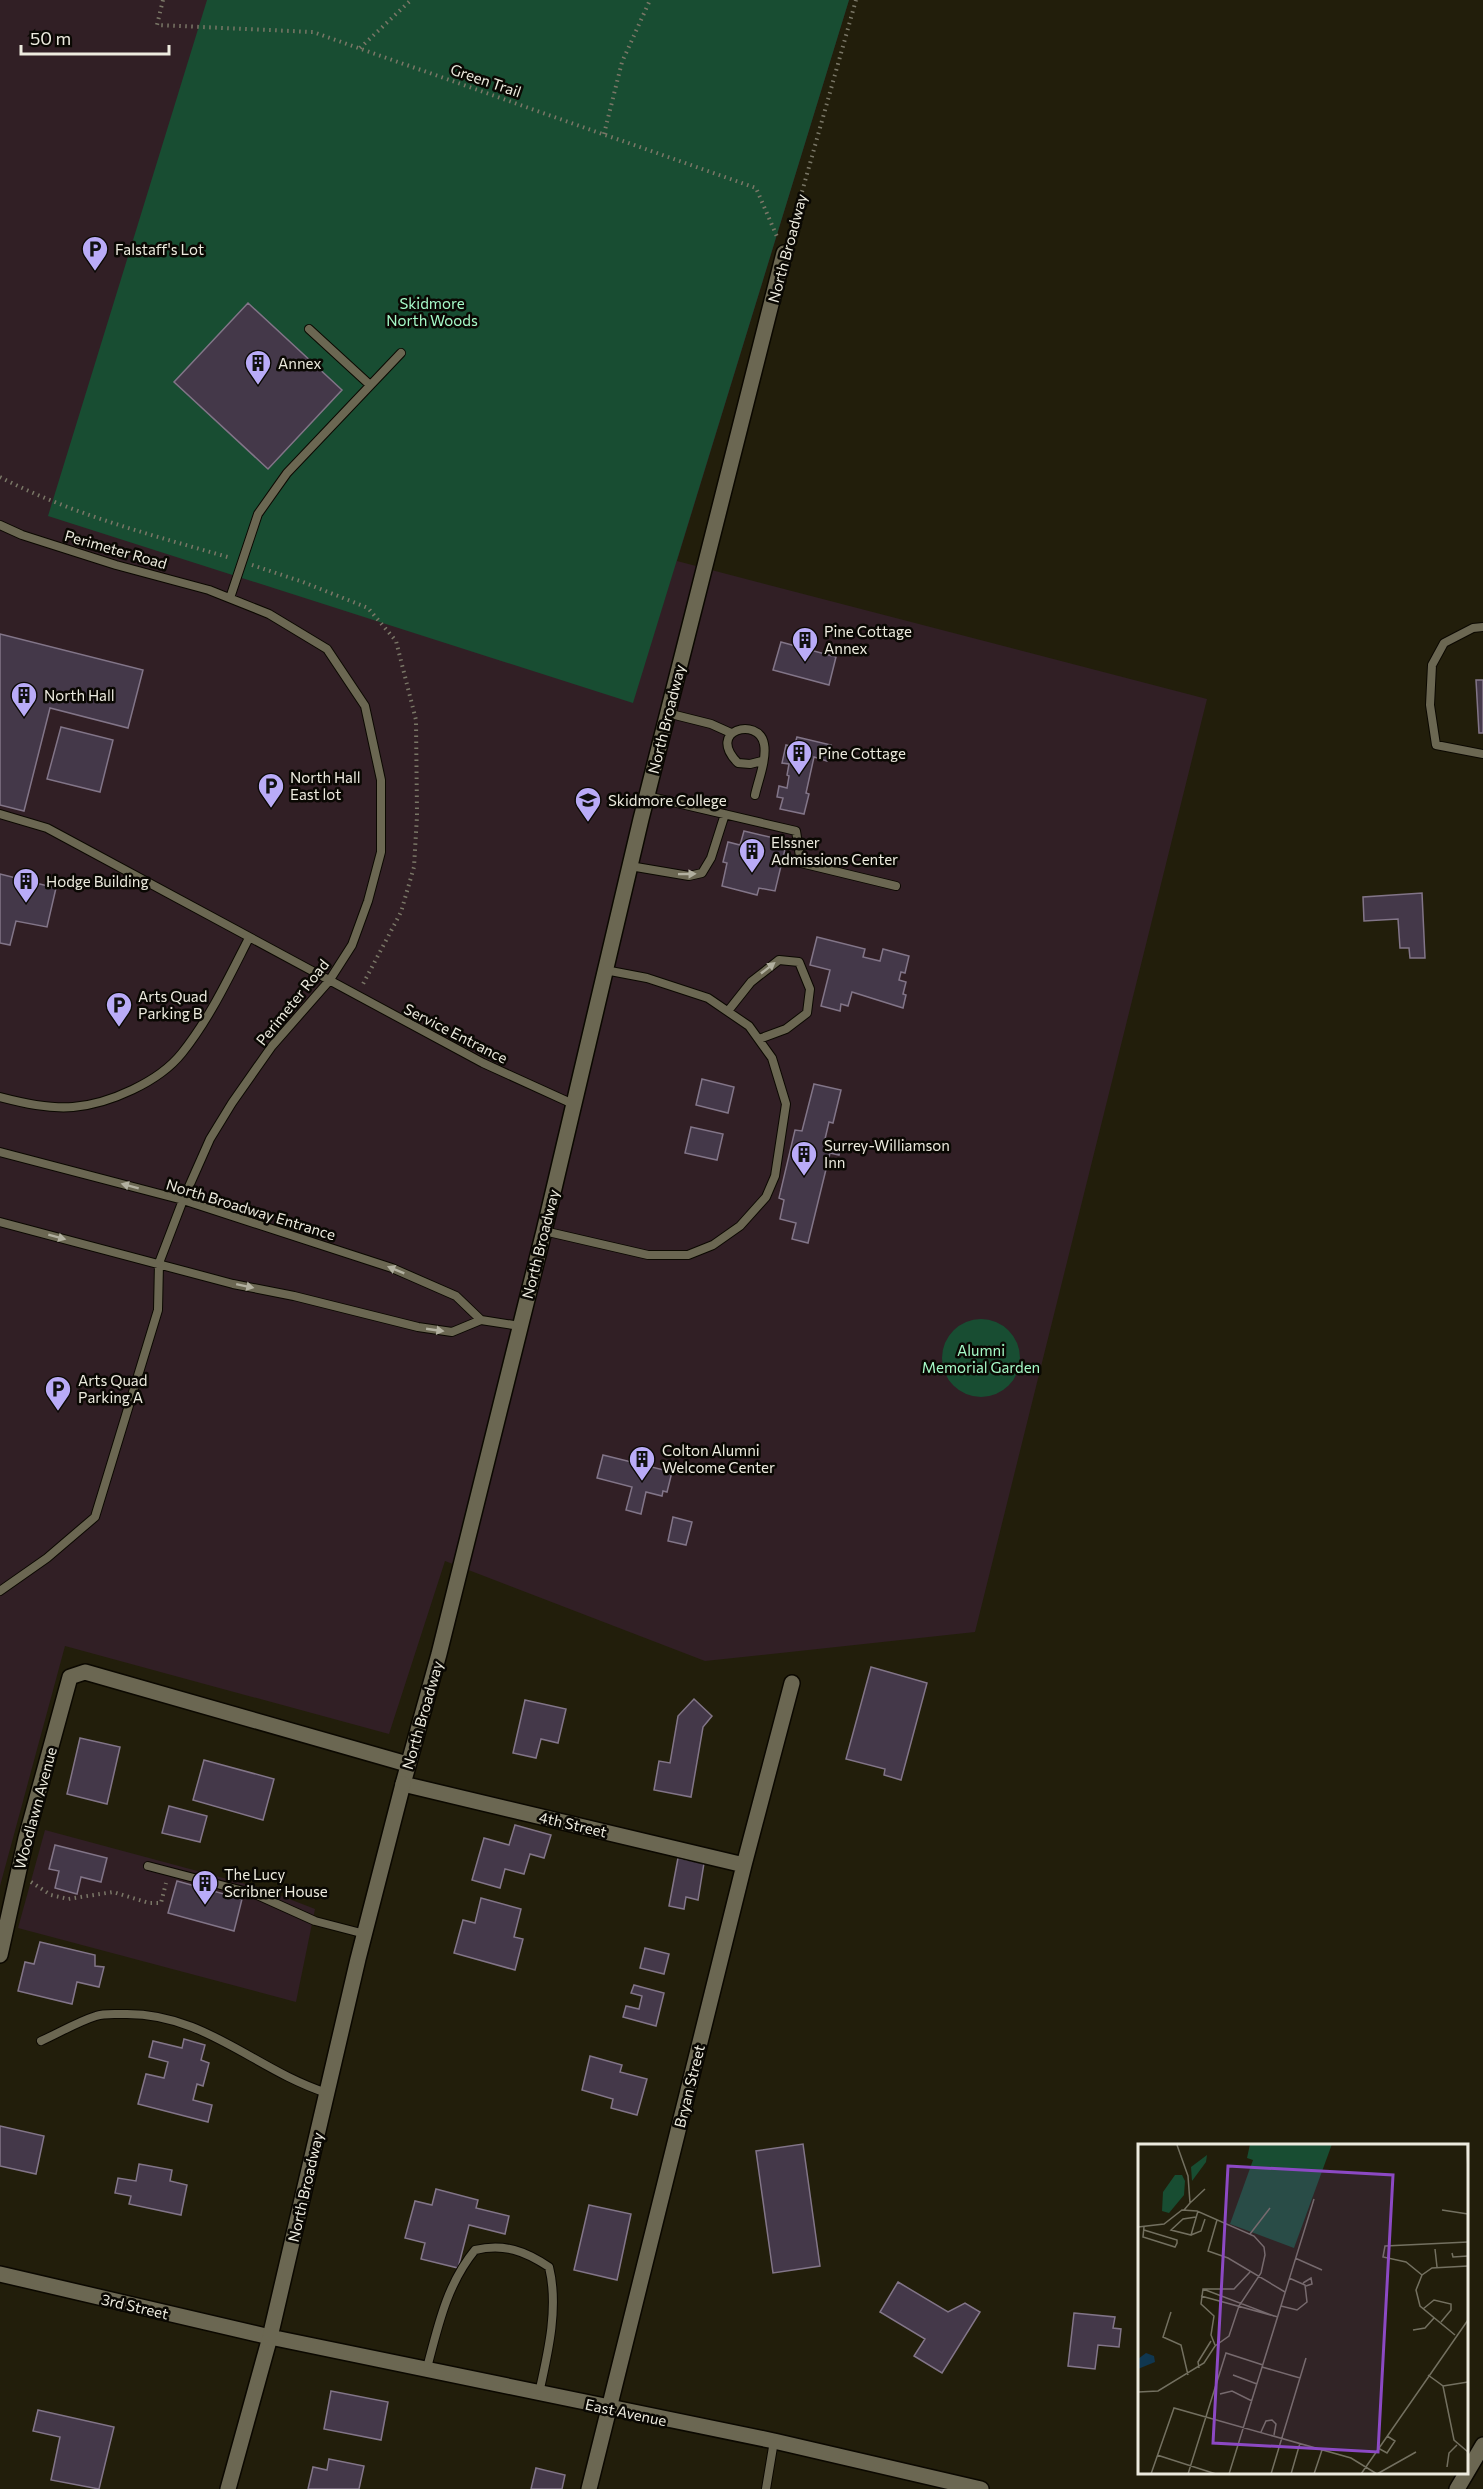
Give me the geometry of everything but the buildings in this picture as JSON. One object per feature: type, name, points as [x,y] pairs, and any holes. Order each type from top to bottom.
[{"type":"street","name":"North Broadway","points":[[228,2489],[270,2337],[365,1934],[407,1764],[439,1654],[544,1231],[667,713],[784,253]]},
{"type":"street","name":"Woodlawn Avenue","points":[[0,1955],[18,1873],[70,1677],[85,1672],[330,1740],[407,1764]]},
{"type":"street","name":"Bryan Street","points":[[589,2489],[744,1865],[792,1683]]},
{"type":"street","name":"4th Street","points":[[403,1784],[744,1865]]},
{"type":"street","name":"3rd Street","points":[[0,2274],[270,2337]]},
{"type":"street","name":"East Avenue","points":[[270,2337],[428,2368],[608,2409],[774,2442],[978,2489]]},
{"type":"street","points":[[1468,2472],[1482,2450]]},
{"type":"street","points":[[1457,2489],[1467,2474]]},
{"type":"lane","points":[[309,329],[370,385]]},
{"type":"lane","points":[[230,598],[258,514],[287,473],[401,352]]},
{"type":"lane","name":"Perimeter Road","points":[[0,525],[22,535],[116,565],[209,590],[269,614],[327,649],[365,706],[381,780],[381,852],[368,901],[352,945],[329,981],[272,1046],[210,1139],[159,1263],[158,1310],[95,1517],[47,1558],[0,1590]]},
{"type":"lane","points":[[1483,627],[1473,628],[1444,643],[1432,666],[1430,705],[1436,745],[1483,754]]},
{"type":"lane","points":[[667,713],[711,724],[731,733]]},
{"type":"lane","points":[[755,795],[762,761],[764,742],[759,734],[751,729],[740,729],[731,733],[727,740],[728,753],[738,763],[750,764],[762,761]]},
{"type":"lane","points":[[647,796],[796,831],[801,863],[896,886]]},
{"type":"lane","name":"Service Entrance","points":[[0,814],[47,828],[483,1063],[573,1104]]},
{"type":"lane","points":[[630,866],[689,876],[702,873],[711,858],[725,814]]},
{"type":"lane","points":[[0,1097],[27,1104],[73,1107],[114,1097],[153,1080],[181,1055],[206,1020],[249,938]]},
{"type":"lane","points":[[728,1011],[751,982],[779,960],[799,962],[810,988],[807,1013],[786,1029],[759,1039]]},
{"type":"lane","points":[[544,1231],[648,1254],[688,1255],[712,1245],[740,1226],[766,1197],[775,1176],[786,1104],[772,1058],[749,1026],[708,998],[647,978],[605,970]]},
{"type":"lane","name":"North Broadway Entrance","points":[[0,1152],[183,1200],[392,1268],[456,1296],[482,1320]]},
{"type":"lane","points":[[0,1222],[233,1284],[418,1327],[452,1332],[482,1320],[520,1326]]},
{"type":"lane","points":[[148,1866],[255,1894],[315,1921],[365,1934]]},
{"type":"lane","points":[[41,2041],[97,2015],[145,2013],[180,2021],[224,2040],[303,2085],[327,2093]]},
{"type":"lane","points":[[428,2368],[441,2312],[461,2266],[474,2250],[497,2246],[515,2248],[549,2267],[554,2289],[547,2361],[539,2393]]},
{"type":"lane","points":[[766,2489],[774,2442]]},
{"type":"path","name":"Green Trail","points":[[163,0],[157,25],[314,32],[756,188],[784,253]]},
{"type":"path","points":[[360,48],[411,0]]},
{"type":"path","points":[[604,134],[622,62],[650,0]]},
{"type":"path","name":"North Broadway","points":[[784,253],[856,0]]},
{"type":"path","points":[[0,477],[38,496],[86,514],[303,582],[368,608],[396,641],[416,720],[417,816],[414,867],[401,912],[357,996]]},
{"type":"path","points":[[18,1873],[51,1895],[68,1899],[113,1892],[149,1903],[161,1903],[170,1871]]},
{"type":"shaded area","name":"Skidmore College","points":[[0,0],[849,0],[677,561],[1207,699],[975,1632],[705,1661],[445,1561],[389,1734],[65,1646],[0,1886]]},
{"type":"shaded area","points":[[45,1830],[261,1888],[315,1909],[296,2002],[18,1928]]},
{"type":"green space","name":"Skidmore North Woods","points":[[207,0],[849,0],[633,703],[48,516]]},
{"type":"green space","name":"Alumni Memorial Garden","points":[[981,1319],[996,1322],[1008,1331],[1017,1343],[1020,1358],[1017,1373],[1008,1385],[996,1394],[981,1397],[966,1394],[954,1385],[945,1373],[942,1358],[945,1343],[954,1331],[966,1322]]},
{"type":"place","name":"Falstaff's Lot","points":[[95,272]]},
{"type":"place","name":"Annex","points":[[258,386]]},
{"type":"place","name":"Pine Cottage Annex","points":[[805,663]]},
{"type":"place","name":"North Hall","points":[[24,718]]},
{"type":"place","name":"Pine Cottage","points":[[799,776]]},
{"type":"place","name":"North Hall East lot","points":[[271,809]]},
{"type":"place","name":"Skidmore College","points":[[588,823]]},
{"type":"place","name":"Elssner Admissions Center","points":[[752,874]]},
{"type":"place","name":"Hodge Building","points":[[26,904]]},
{"type":"place","name":"Arts Quad Parking B","points":[[119,1028]]},
{"type":"place","name":"Surrey-Williamson Inn","points":[[804,1177]]},
{"type":"place","name":"Arts Quad Parking A","points":[[58,1412]]},
{"type":"place","name":"Colton Alumni Welcome Center","points":[[642,1482]]},
{"type":"place","name":"The Lucy Scribner House","points":[[205,1906]]}]
